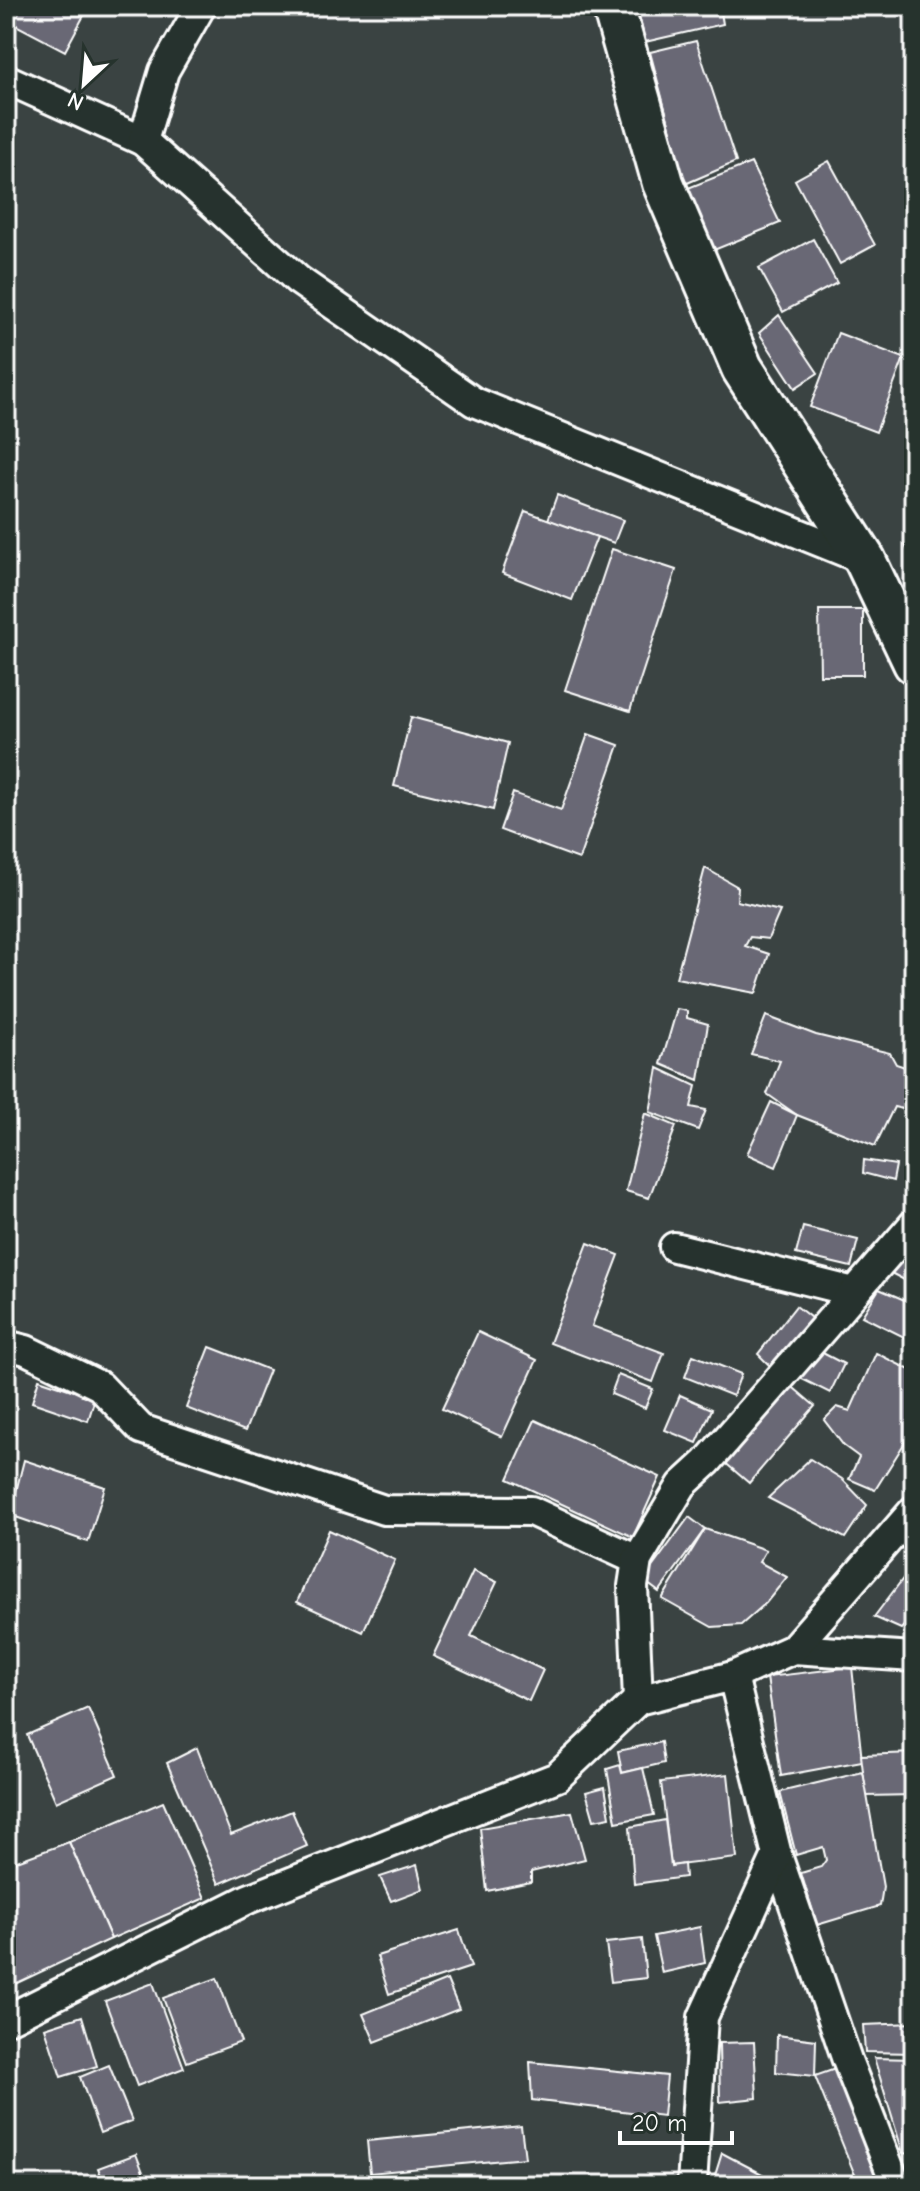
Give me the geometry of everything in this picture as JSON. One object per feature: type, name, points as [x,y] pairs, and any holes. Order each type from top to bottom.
[{"type":"street","points":[[143,141],[164,71],[201,6]]},
{"type":"street","points":[[613,6],[663,183],[742,368],[865,560],[914,663]]},
{"type":"street","points":[[6,79],[143,141],[298,280],[474,402],[865,560]]},
{"type":"street","points":[[638,1700],[633,1586],[637,1560],[682,1485],[707,1462],[914,1224]]},
{"type":"street","points":[[674,1247],[854,1292]]},
{"type":"street","points":[[6,1345],[26,1350],[100,1386],[141,1429],[384,1510],[531,1511],[637,1560]]},
{"type":"street","points":[[6,2020],[248,1899],[557,1777],[638,1700],[733,1676],[793,1649],[914,1510]]},
{"type":"street","points":[[793,1649],[914,1657]]},
{"type":"street","points":[[733,1676],[777,1855],[847,2060],[896,2185]]},
{"type":"street","points":[[692,2185],[703,2017],[777,1855]]},
{"type":"building","points":[[6,6],[89,6],[65,51],[6,20]]},
{"type":"building","points":[[637,6],[720,6],[723,24],[645,42]]},
{"type":"building","points":[[696,41],[736,162],[685,184],[650,52]]},
{"type":"building","points":[[829,161],[875,245],[840,264],[795,180]]},
{"type":"building","points":[[751,163],[780,223],[714,250],[688,188]]},
{"type":"building","points":[[813,239],[837,283],[783,312],[759,268]]},
{"type":"building","points":[[779,315],[818,373],[795,388],[759,333]]},
{"type":"building","points":[[838,333],[904,358],[876,432],[810,407]]},
{"type":"building","points":[[557,495],[623,520],[614,543],[548,520]]},
{"type":"building","points":[[525,511],[597,537],[572,600],[502,573]]},
{"type":"building","points":[[914,542],[914,565],[905,545]]},
{"type":"building","points":[[612,549],[676,570],[630,711],[565,690]]},
{"type":"building","points":[[819,610],[863,610],[863,675],[820,675]]},
{"type":"building","points":[[411,717],[508,743],[493,810],[394,786]]},
{"type":"building","points":[[588,734],[619,745],[579,859],[500,830],[513,793],[561,810]]},
{"type":"building","points":[[705,868],[738,887],[737,901],[780,911],[768,939],[750,937],[745,946],[769,954],[756,993],[676,978]]},
{"type":"building","points":[[677,1009],[687,1011],[687,1018],[708,1024],[699,1080],[661,1064]]},
{"type":"building","points":[[766,1016],[816,1035],[890,1053],[896,1064],[908,1068],[914,1059],[914,1112],[894,1107],[875,1146],[797,1115],[767,1094],[780,1061],[751,1054]]},
{"type":"building","points":[[658,1068],[696,1086],[691,1107],[706,1110],[698,1130],[650,1112]]},
{"type":"building","points":[[771,1102],[797,1115],[776,1167],[747,1154]]},
{"type":"building","points":[[645,1113],[676,1126],[649,1198],[626,1191]]},
{"type":"building","points":[[864,1160],[896,1165],[893,1181],[863,1173]]},
{"type":"building","points":[[803,1227],[858,1240],[851,1267],[796,1254]]},
{"type":"building","points":[[914,1233],[914,1285],[889,1272]]},
{"type":"building","points":[[588,1243],[619,1255],[592,1326],[664,1353],[653,1382],[550,1343]]},
{"type":"building","points":[[879,1289],[914,1304],[914,1342],[862,1316]]},
{"type":"building","points":[[796,1306],[820,1325],[778,1374],[758,1354]]},
{"type":"building","points":[[478,1332],[537,1360],[502,1437],[442,1409]]},
{"type":"building","points":[[210,1347],[269,1370],[245,1431],[186,1408]]},
{"type":"building","points":[[813,1348],[844,1364],[830,1393],[798,1377]]},
{"type":"building","points":[[876,1353],[914,1372],[914,1428],[875,1490],[849,1479],[859,1457],[844,1446],[824,1420],[837,1407],[850,1411]]},
{"type":"building","points":[[693,1355],[741,1374],[733,1396],[685,1377]]},
{"type":"building","points":[[618,1375],[653,1389],[645,1408],[611,1394]]},
{"type":"building","points":[[39,1379],[95,1398],[88,1421],[32,1402]]},
{"type":"building","points":[[788,1383],[815,1406],[749,1483],[723,1461]]},
{"type":"building","points":[[680,1395],[712,1409],[697,1443],[665,1430]]},
{"type":"building","points":[[535,1420],[660,1477],[633,1537],[508,1479]]},
{"type":"building","points":[[810,1459],[842,1479],[867,1505],[845,1538],[768,1498]]},
{"type":"building","points":[[24,1460],[105,1487],[88,1542],[10,1515]]},
{"type":"building","points":[[689,1517],[705,1529],[659,1592],[643,1580]]},
{"type":"building","points":[[705,1529],[766,1550],[759,1562],[787,1577],[766,1603],[741,1625],[712,1627],[662,1599]]},
{"type":"building","points":[[329,1530],[395,1560],[363,1632],[297,1602]]},
{"type":"building","points":[[914,1564],[914,1619],[911,1618],[901,1629],[874,1617]]},
{"type":"building","points":[[473,1571],[497,1582],[471,1636],[543,1670],[529,1701],[433,1656]]},
{"type":"building","points":[[852,1667],[862,1761],[781,1776],[767,1677]]},
{"type":"building","points":[[88,1708],[117,1775],[56,1802],[27,1735]]},
{"type":"building","points":[[661,1742],[664,1763],[622,1773],[618,1751]]},
{"type":"building","points":[[197,1748],[231,1835],[292,1811],[307,1846],[219,1884],[167,1763]]},
{"type":"building","points":[[914,1753],[914,1795],[866,1796],[861,1755]]},
{"type":"building","points":[[620,1765],[622,1773],[643,1768],[654,1815],[616,1822],[607,1769]]},
{"type":"building","points":[[863,1772],[883,1887],[880,1906],[817,1925],[801,1873],[821,1867],[826,1860],[823,1847],[796,1855],[780,1792]]},
{"type":"building","points":[[728,1774],[737,1858],[671,1866],[661,1782]]},
{"type":"building","points":[[605,1787],[610,1817],[594,1820],[586,1792]]},
{"type":"building","points":[[163,1802],[205,1898],[111,1939],[69,1842]]},
{"type":"building","points":[[572,1812],[585,1859],[531,1872],[531,1882],[487,1891],[480,1828]]},
{"type":"building","points":[[665,1820],[671,1866],[684,1864],[685,1877],[634,1884],[630,1827]]},
{"type":"building","points":[[69,1842],[111,1939],[13,1985],[6,1970],[6,1865]]},
{"type":"building","points":[[417,1865],[423,1889],[391,1901],[380,1877]]},
{"type":"building","points":[[700,1927],[705,1963],[662,1973],[654,1936]]},
{"type":"building","points":[[459,1930],[471,1967],[389,1994],[377,1956]]},
{"type":"building","points":[[642,1939],[646,1978],[611,1982],[606,1943]]},
{"type":"building","points":[[217,1978],[241,2042],[187,2062],[163,1998]]},
{"type":"building","points":[[447,1980],[459,2009],[375,2042],[363,2014]]},
{"type":"building","points":[[153,1983],[184,2068],[137,2086],[105,2001]]},
{"type":"building","points":[[82,2016],[97,2066],[61,2077],[45,2028]]},
{"type":"building","points":[[914,2023],[914,2053],[865,2052],[863,2025]]},
{"type":"building","points":[[777,2035],[816,2040],[815,2076],[776,2072]]},
{"type":"building","points":[[754,2042],[757,2098],[720,2102],[719,2043]]},
{"type":"building","points":[[874,2058],[912,2059],[914,2155],[903,2153]]},
{"type":"building","points":[[530,2062],[667,2076],[663,2116],[532,2100]]},
{"type":"building","points":[[109,2065],[132,2121],[100,2133],[80,2077]]},
{"type":"building","points":[[838,2068],[882,2174],[859,2185],[815,2076]]},
{"type":"building","points":[[521,2126],[525,2158],[370,2173],[367,2141]]},
{"type":"building","points":[[722,2153],[783,2185],[712,2185]]},
{"type":"building","points":[[136,2154],[148,2185],[105,2185],[98,2168]]}]
